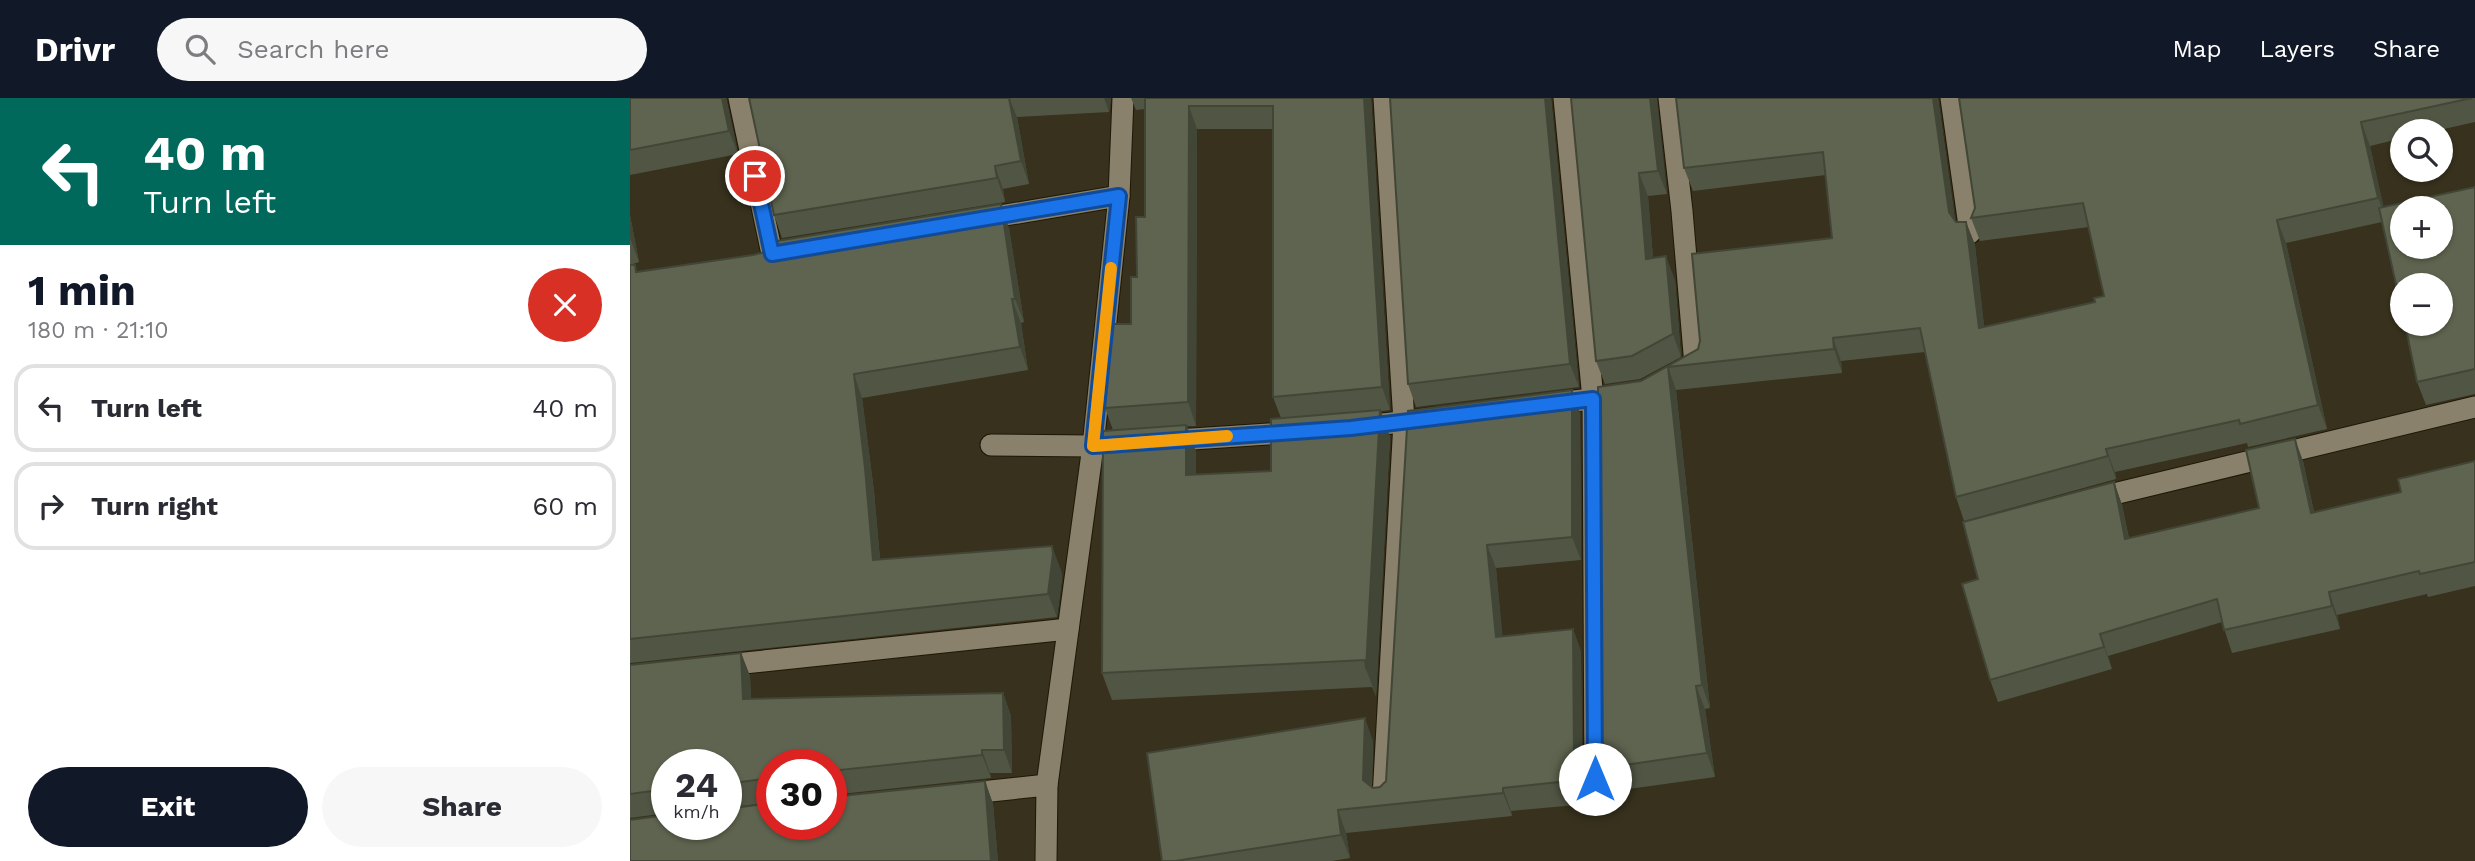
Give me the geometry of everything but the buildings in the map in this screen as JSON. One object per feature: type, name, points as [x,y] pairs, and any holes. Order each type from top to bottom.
[{"type":"street","points":[[739,98],[772,254]]},
{"type":"street","points":[[1046,861],[1047,785],[1093,446],[1119,196],[1123,98]]},
{"type":"street","points":[[1383,798],[1404,422],[1384,98]]},
{"type":"street","points":[[1564,98],[1593,399],[1595,779]]},
{"type":"street","points":[[1664,381],[1695,365],[1669,98]]},
{"type":"street","points":[[1951,98],[1970,233]]},
{"type":"street","points":[[958,223],[1119,196]]},
{"type":"street","points":[[746,258],[798,249]]},
{"type":"street","points":[[1525,407],[1644,392]]},
{"type":"street","points":[[2072,505],[2149,484],[2475,407]]},
{"type":"street","points":[[991,445],[1093,446],[1331,429],[1458,415]]},
{"type":"street","points":[[698,668],[1068,629]]},
{"type":"street","points":[[939,797],[1047,785]]},
{"type":"slow traffic","points":[[1111,268],[1093,446],[1227,436]]},
{"type":"route","points":[[755,176],[772,254],[1119,196],[1093,446],[1351,428],[1593,399],[1595,779]]}]
